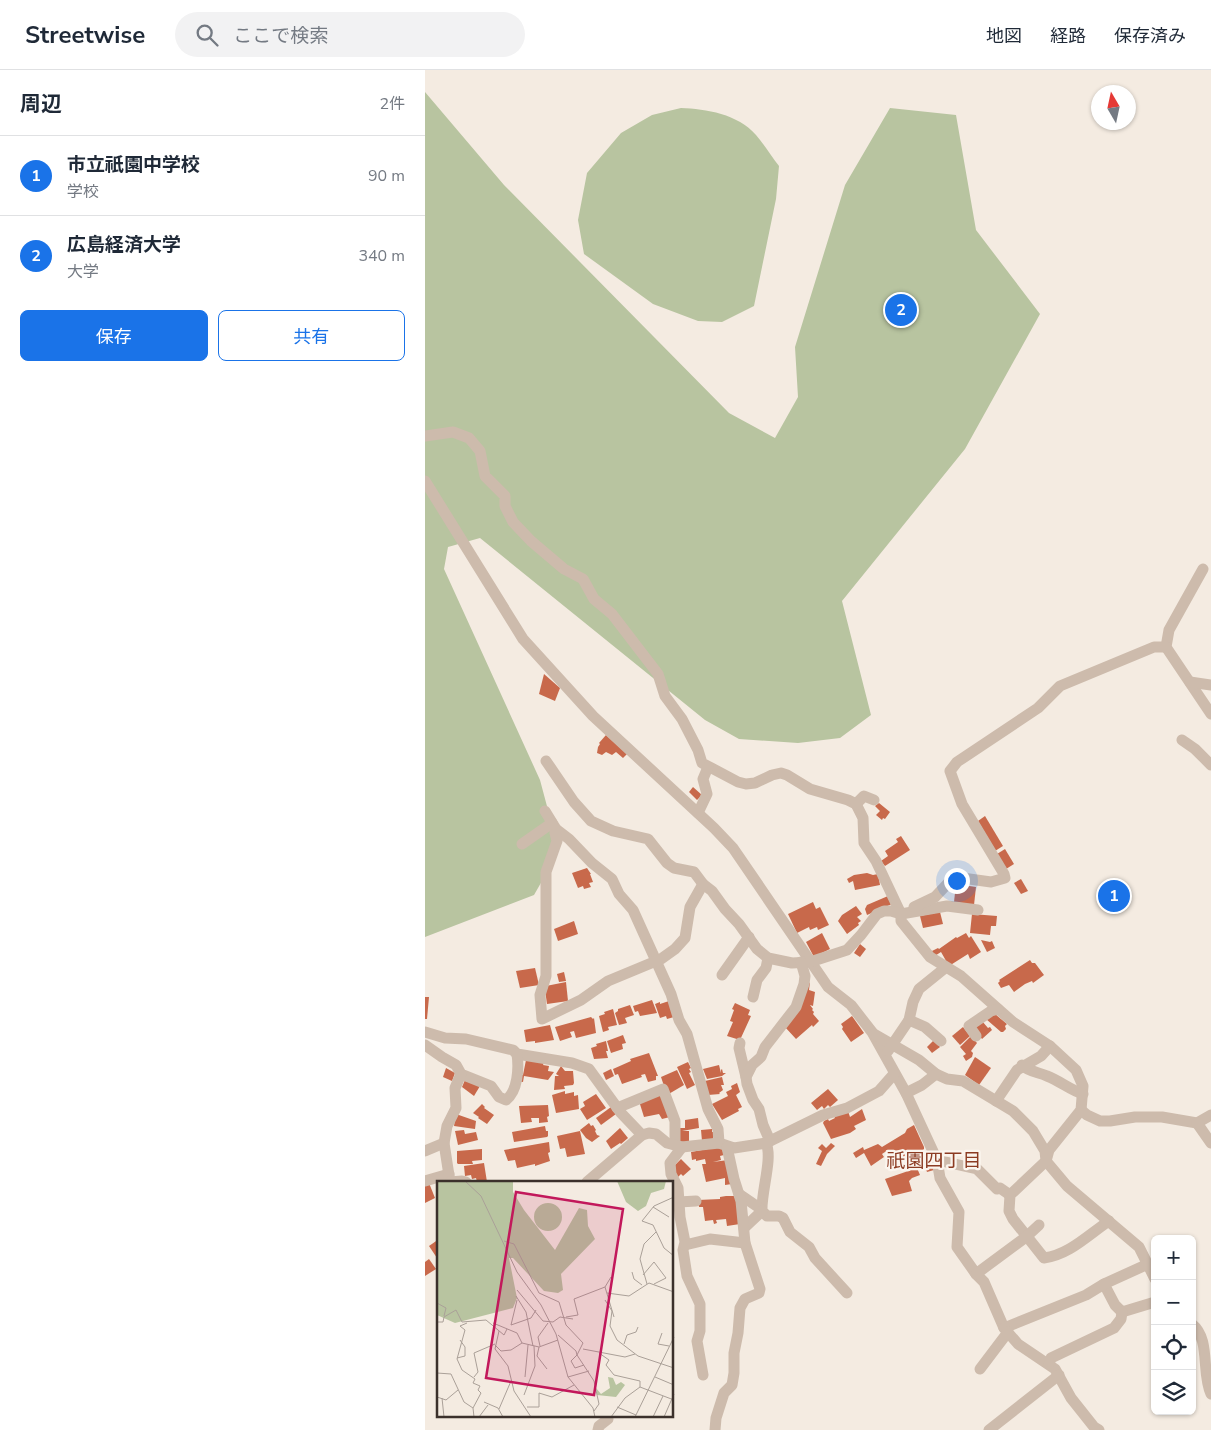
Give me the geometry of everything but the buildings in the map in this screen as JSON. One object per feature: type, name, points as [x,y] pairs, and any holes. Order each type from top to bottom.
[{"type":"street","points":[[425,436],[453,432],[469,438],[480,450],[485,476],[505,496],[505,506],[513,522],[531,541],[564,569],[583,579],[594,599],[612,614],[658,674],[665,696],[682,719],[703,763],[738,782],[746,784],[755,783],[772,775],[787,774],[810,789],[856,804],[863,818],[864,843],[901,914],[901,921],[906,929],[930,958],[961,976],[1013,1022],[1050,1046],[1076,1070],[1083,1086],[1081,1110],[1049,1150],[1046,1161],[1010,1195]]},
{"type":"street","points":[[425,481],[523,640],[593,716],[733,848],[805,962],[828,988],[851,1005],[872,1032],[894,1074],[907,1093],[937,1160],[940,1178],[959,1212],[957,1247],[984,1282],[1006,1330],[1018,1344],[1055,1369],[1071,1398],[1094,1427],[1099,1430]]},
{"type":"street","points":[[1203,569],[1169,630],[1166,647],[1211,714]]},
{"type":"street","points":[[901,914],[930,900],[955,878],[991,882],[1005,878],[962,804],[949,771],[957,762],[1037,708],[1060,686],[1155,647],[1166,647]]},
{"type":"street","points":[[1191,682],[1211,685]]},
{"type":"street","points":[[1182,740],[1195,749],[1211,765]]},
{"type":"street","points":[[546,761],[574,802],[591,821],[613,831],[648,839],[667,863],[674,868],[694,872],[739,924],[757,949],[768,958],[805,962],[847,950],[877,914],[884,911],[901,914],[947,906],[978,910]]},
{"type":"street","points":[[698,814],[707,794],[703,779],[708,767]]},
{"type":"street","points":[[856,804],[864,796],[874,800]]},
{"type":"street","points":[[545,811],[555,826],[592,863],[612,879],[619,894],[633,910],[671,994],[679,1020],[687,1034],[708,1109],[718,1129],[739,1194],[745,1243],[760,1289],[759,1293],[745,1299],[740,1308],[732,1385],[725,1394],[715,1430]]},
{"type":"street","points":[[555,826],[557,841],[546,872],[546,976],[540,994],[542,1020],[581,1000],[608,981],[656,961],[675,949],[685,938],[690,908],[703,884]]},
{"type":"street","points":[[522,844],[555,826]]},
{"type":"street","points":[[721,975],[749,937]]},
{"type":"street","points":[[753,997],[757,980],[766,968],[768,958]]},
{"type":"street","points":[[746,1077],[752,1065],[761,1057],[765,1046],[796,1007],[804,984],[805,962]]},
{"type":"street","points":[[885,1055],[909,1020],[913,1002],[919,989],[945,968]]},
{"type":"street","points":[[976,1036],[969,1026],[991,1011],[998,1009]]},
{"type":"street","points":[[909,1020],[925,1027],[941,1041]]},
{"type":"street","points":[[425,1032],[445,1038],[465,1040],[513,1050],[517,1054],[572,1063],[589,1069],[617,1108],[642,1135]]},
{"type":"street","points":[[872,1032],[919,1060],[936,1074],[947,1079],[963,1081],[1017,1114],[1033,1131],[1045,1151],[1046,1161],[1067,1186],[1139,1247],[1151,1270]]},
{"type":"street","points":[[741,1043],[739,1048],[747,1084],[759,1109],[768,1142],[768,1160],[761,1210],[744,1228]]},
{"type":"street","points":[[425,1045],[456,1065],[461,1074],[491,1086],[499,1097],[506,1100],[515,1086],[517,1054]]},
{"type":"street","points":[[996,1101],[1022,1065],[1041,1056],[1050,1046]]},
{"type":"street","points":[[1022,1065],[1026,1069],[1048,1076],[1074,1092],[1083,1094]]},
{"type":"street","points":[[449,1180],[444,1143],[447,1126],[456,1108],[455,1088],[461,1074]]},
{"type":"street","points":[[588,1181],[642,1135],[656,1134],[667,1144],[679,1146],[723,1145],[734,1148],[768,1142],[823,1114],[847,1108],[879,1091],[894,1074]]},
{"type":"street","points":[[907,1093],[922,1085],[936,1074]]},
{"type":"street","points":[[617,1108],[663,1089],[675,1121],[679,1146],[670,1163],[671,1174],[678,1188],[687,1276],[701,1304],[700,1331],[697,1340],[703,1376]]},
{"type":"street","points":[[1081,1110],[1099,1121],[1135,1117],[1162,1117],[1197,1123],[1211,1115]]},
{"type":"street","points":[[1197,1123],[1211,1143]]},
{"type":"street","points":[[425,1151],[444,1143]]},
{"type":"street","points":[[937,1160],[977,1169],[997,1189],[1000,1188],[1010,1195]]},
{"type":"street","points":[[425,1181],[462,1181]]},
{"type":"street","points":[[739,1194],[767,1216],[783,1218],[790,1232],[809,1247],[815,1258],[847,1293]]},
{"type":"street","points":[[1010,1195],[1011,1216],[1044,1258],[1057,1256],[1069,1250],[1109,1221]]},
{"type":"street","points":[[679,1202],[696,1201]]},
{"type":"street","points":[[976,1274],[1039,1225]]},
{"type":"street","points":[[685,1245],[710,1239],[745,1243]]},
{"type":"street","points":[[980,1369],[1006,1330],[1086,1295],[1104,1284],[1148,1264]]},
{"type":"street","points":[[1104,1284],[1115,1305],[1122,1312]]},
{"type":"street","points":[[1122,1312],[1151,1303]]},
{"type":"street","points":[[1049,1364],[1051,1358],[1114,1328],[1121,1319],[1122,1312]]},
{"type":"street","points":[[1194,1325],[1198,1328],[1203,1340],[1207,1385],[1211,1394]]},
{"type":"street","points":[[989,1430],[1059,1375]]},
{"type":"street","points":[[597,1430],[599,1426],[609,1422]]},
{"type":"green space","points":[[425,92],[504,185],[729,413],[775,438],[798,397],[795,347],[845,185],[890,108],[956,115],[976,230],[1040,314],[965,449],[842,601],[871,715],[840,738],[798,743],[739,739],[705,720],[480,538],[448,547],[444,569],[540,780],[552,825],[554,860],[534,895],[425,937]]},
{"type":"green space","points":[[681,108],[711,111],[740,122],[756,135],[779,166],[776,199],[754,306],[722,322],[698,321],[653,304],[584,254],[578,220],[587,173],[621,133],[652,115]]},
{"type":"place","name":"広島経済大学","points":[[901,310]]},
{"type":"place","name":"市立祇園中学校","points":[[1114,896]]},
{"type":"district","name":"祇園四丁目","points":[[934,1160]]}]
